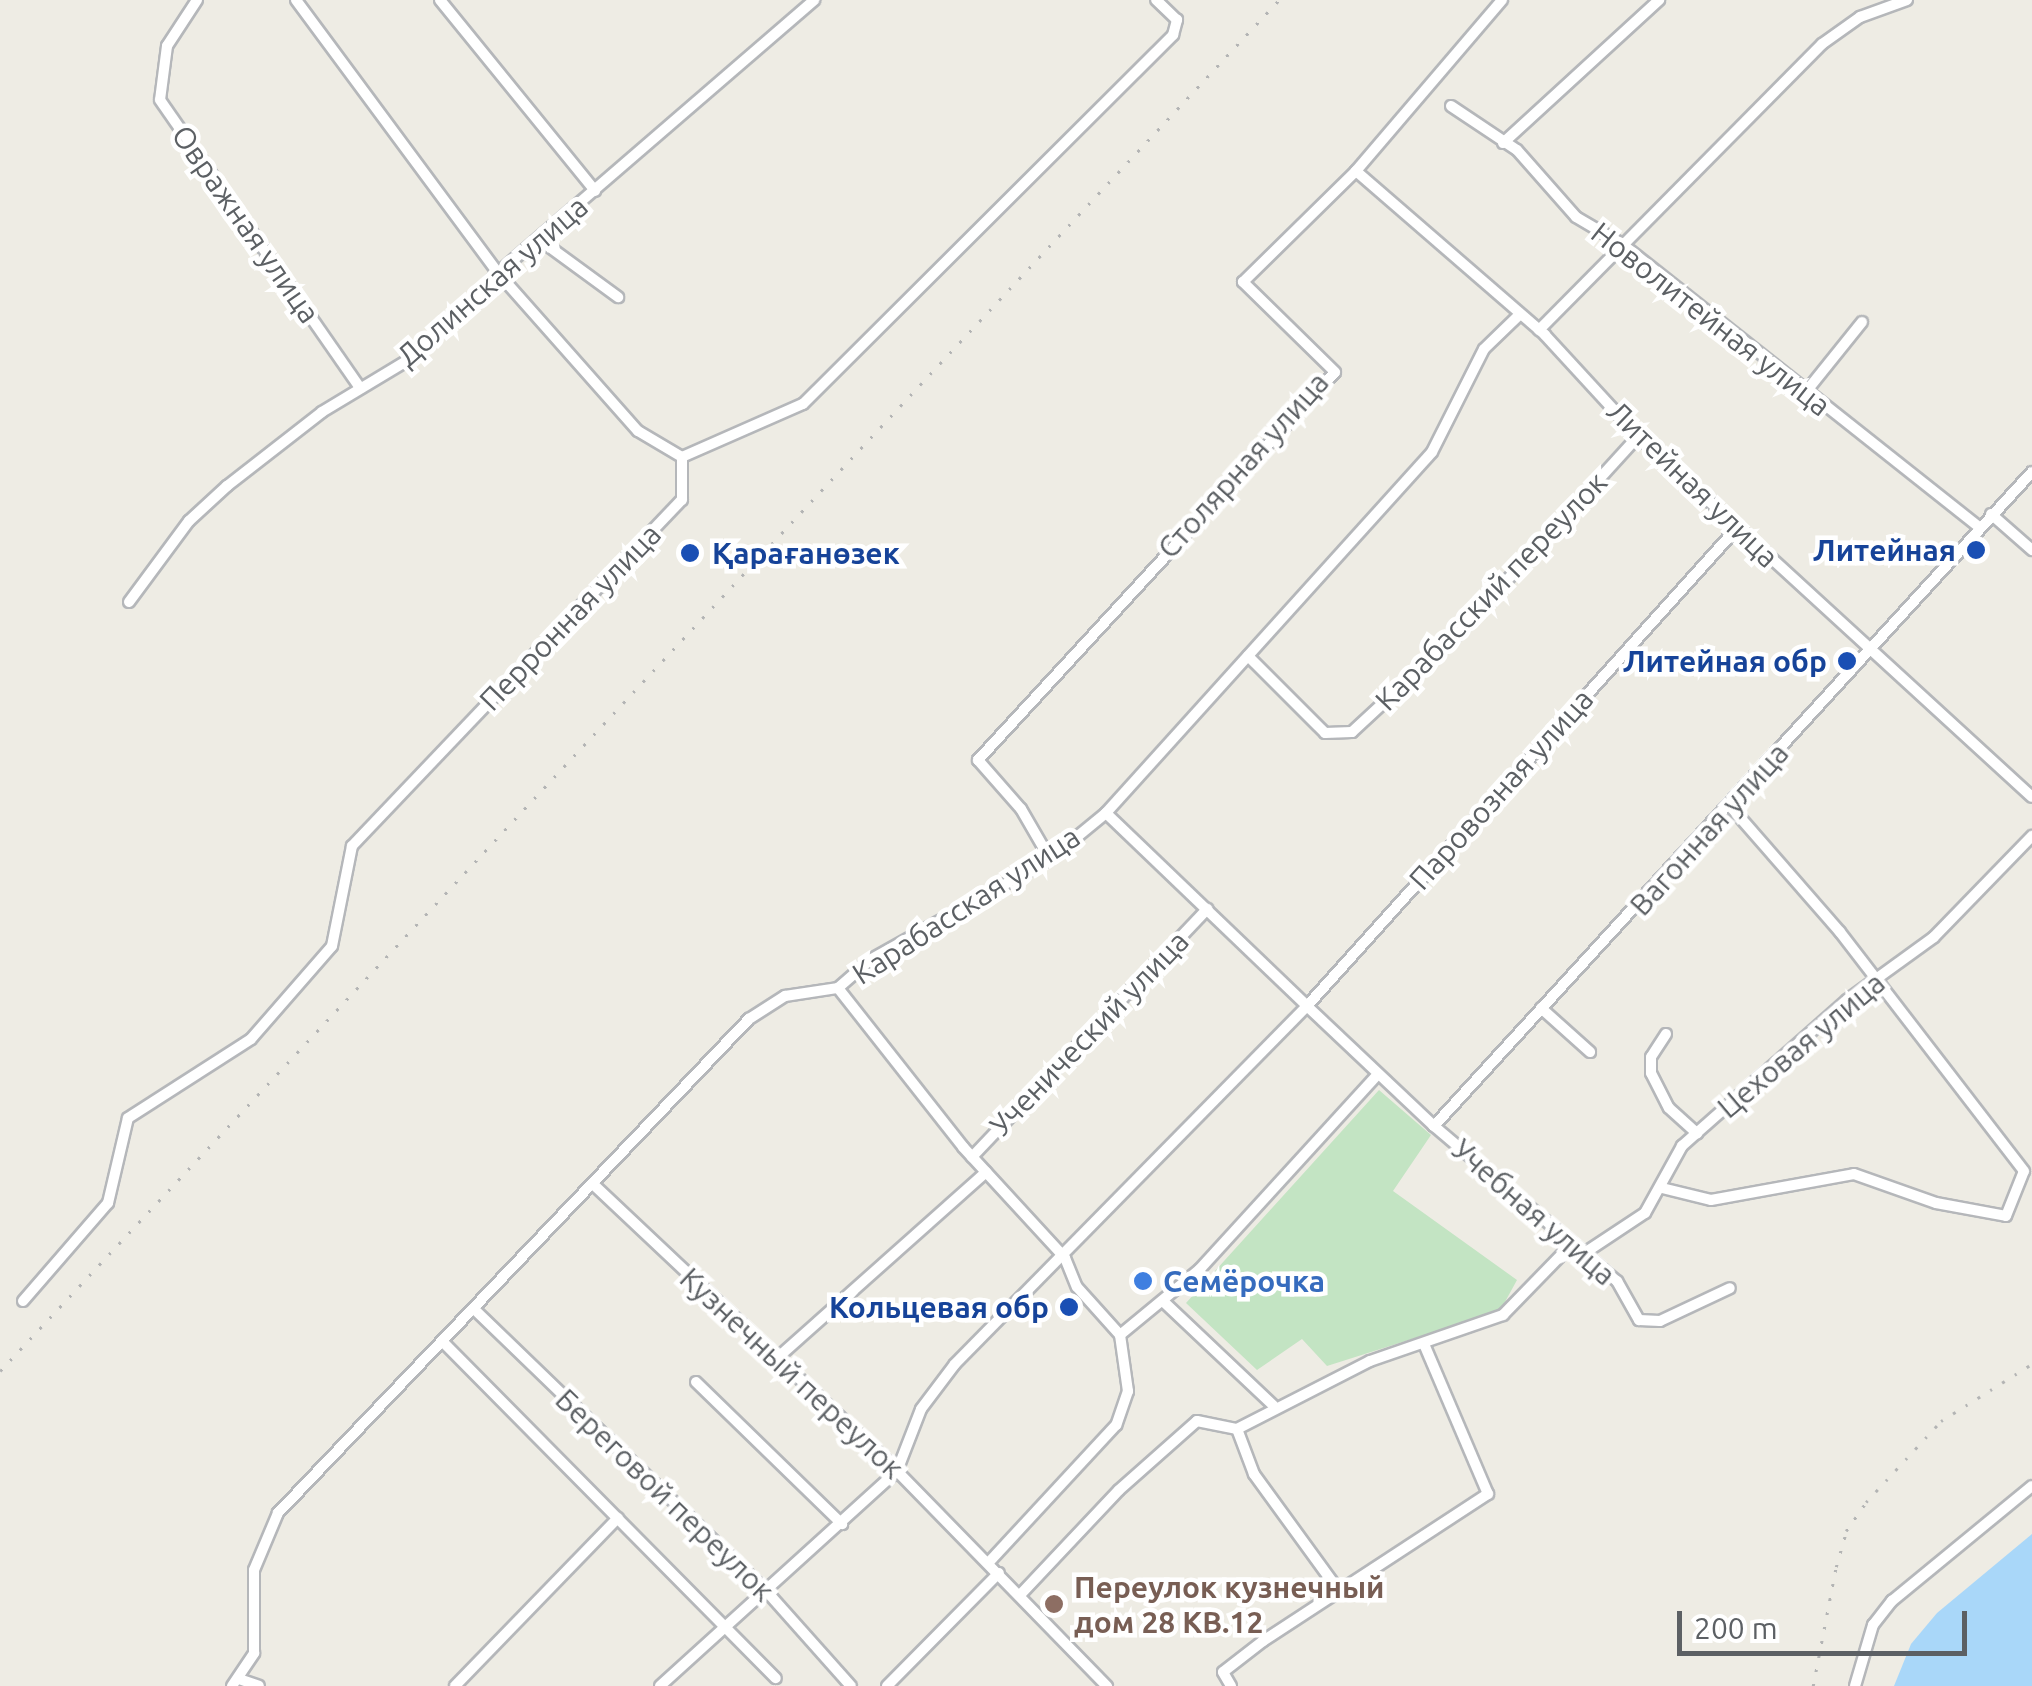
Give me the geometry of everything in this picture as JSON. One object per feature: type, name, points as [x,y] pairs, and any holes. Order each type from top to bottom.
[{"type":"street","name":"Овражная улица","points":[[197,0],[167,46],[160,100],[360,388]]},
{"type":"street","points":[[296,0],[313,16],[498,274],[638,431],[682,456],[803,404],[1008,193],[1174,35],[1177,20],[1156,0]]},
{"type":"street","points":[[440,0],[595,191]]},
{"type":"street","name":"Долинская улица","points":[[128,602],[190,521],[360,388],[415,356],[498,274],[814,0]]},
{"type":"street","name":"Столярная улица","points":[[1050,859],[1021,809],[978,760],[1335,372],[1243,282],[1356,172],[1502,0]]},
{"type":"street","points":[[1503,143],[1660,0]]},
{"type":"street","points":[[1539,330],[1822,44],[1860,16],[1907,0]]},
{"type":"street","name":"Новолитейная улица","points":[[1450,106],[1503,143],[1576,217],[1622,244],[1805,393],[1979,527]]},
{"type":"street","name":"Литейная улица","points":[[1356,172],[1518,316],[1539,330],[1638,436],[2032,797]]},
{"type":"street","points":[[540,240],[618,297]]},
{"type":"street","name":"Карабасская улица","points":[[236,1682],[258,1628],[254,1570],[260,1542],[278,1513],[749,1019],[786,996],[838,988],[870,960],[1050,859],[1106,813],[1432,452],[1484,349],[1518,316]]},
{"type":"street","points":[[1805,393],[1862,322]]},
{"type":"street","name":"Карабасский переулок","points":[[1248,656],[1325,733],[1352,732],[1459,633],[1638,436]]},
{"type":"street","name":"Перронная улица","points":[[23,1301],[108,1203],[128,1118],[251,1040],[332,946],[352,846],[682,500],[682,456]]},
{"type":"street","name":"Вагонная улица","points":[[1434,1126],[2032,472]]},
{"type":"street","points":[[1991,514],[2032,550]]},
{"type":"street","name":"Паровозная улица","points":[[1308,1006],[1736,528]]},
{"type":"street","points":[[1662,1188],[1711,1200],[1854,1174],[1936,1203],[2006,1216],[2024,1171],[1730,806]]},
{"type":"street","points":[[1106,813],[1434,1126]]},
{"type":"street","name":"Цеховая улица","points":[[1580,1256],[1624,1233],[1662,1188],[1682,1146],[1875,982],[1934,937],[2032,836]]},
{"type":"street","name":"Ученический улица","points":[[972,1157],[1207,909]]},
{"type":"street","points":[[838,988],[972,1157],[1065,1258],[1076,1287],[1120,1336],[1128,1391],[1116,1425],[989,1562]]},
{"type":"street","points":[[660,1686],[769,1594],[898,1471],[921,1409],[954,1364],[1065,1258],[1308,1006]]},
{"type":"street","points":[[1541,1008],[1590,1052]]},
{"type":"street","points":[[1666,1034],[1651,1057],[1651,1073],[1669,1108],[1696,1133]]},
{"type":"street","points":[[1120,1336],[1165,1303],[1378,1075]]},
{"type":"street","name":"Учебная улица","points":[[1434,1126],[1580,1256],[1617,1281],[1639,1320],[1660,1321],[1730,1288]]},
{"type":"street","name":"Ученический улица","points":[[774,1360],[986,1172]]},
{"type":"street","name":"Кузнечный переулок","points":[[594,1184],[774,1360],[898,1471],[1107,1686]]},
{"type":"street","points":[[1020,1595],[1119,1490],[1197,1421],[1237,1429],[1273,1405],[1503,1315],[1570,1246]]},
{"type":"street","points":[[1165,1303],[1273,1405]]},
{"type":"street","name":"Береговой переулок","points":[[474,1309],[769,1594],[851,1686]]},
{"type":"street","points":[[443,1342],[724,1630],[776,1678]]},
{"type":"street","points":[[1231,1686],[1223,1672],[1488,1494],[1424,1344]]},
{"type":"street","points":[[696,1382],[842,1524]]},
{"type":"street","points":[[1237,1429],[1254,1474],[1339,1591]]},
{"type":"street","points":[[1855,1686],[1873,1624],[1892,1601],[2032,1486]]},
{"type":"street","points":[[456,1686],[618,1518]]},
{"type":"street","points":[[887,1686],[999,1573]]},
{"type":"street","points":[[236,1682],[259,1686]]},
{"type":"green space","points":[[1379,1090],[1431,1135],[1393,1191],[1517,1280],[1500,1311],[1327,1366],[1302,1339],[1257,1370],[1186,1303]]},
{"type":"water","points":[[2032,1534],[2032,1686],[1894,1686],[1911,1644],[1937,1613]]},
{"type":"railway","points":[[0,1371],[1279,0]]},
{"type":"railway","points":[[1813,1686],[1846,1531],[1866,1502],[1941,1421],[2032,1364]]},
{"type":"place","name":"Литейная","points":[[1976,550]]},
{"type":"place","name":"Қарағанөзек","points":[[690,553]]},
{"type":"place","name":"Литейная обр","points":[[1847,661]]},
{"type":"place","name":"Семёрочка","points":[[1143,1281]]},
{"type":"place","name":"Кольцевая обр","points":[[1069,1307]]},
{"type":"place","name":"Переулок кузнечный дом 28 КВ.12","points":[[1054,1604]]}]
